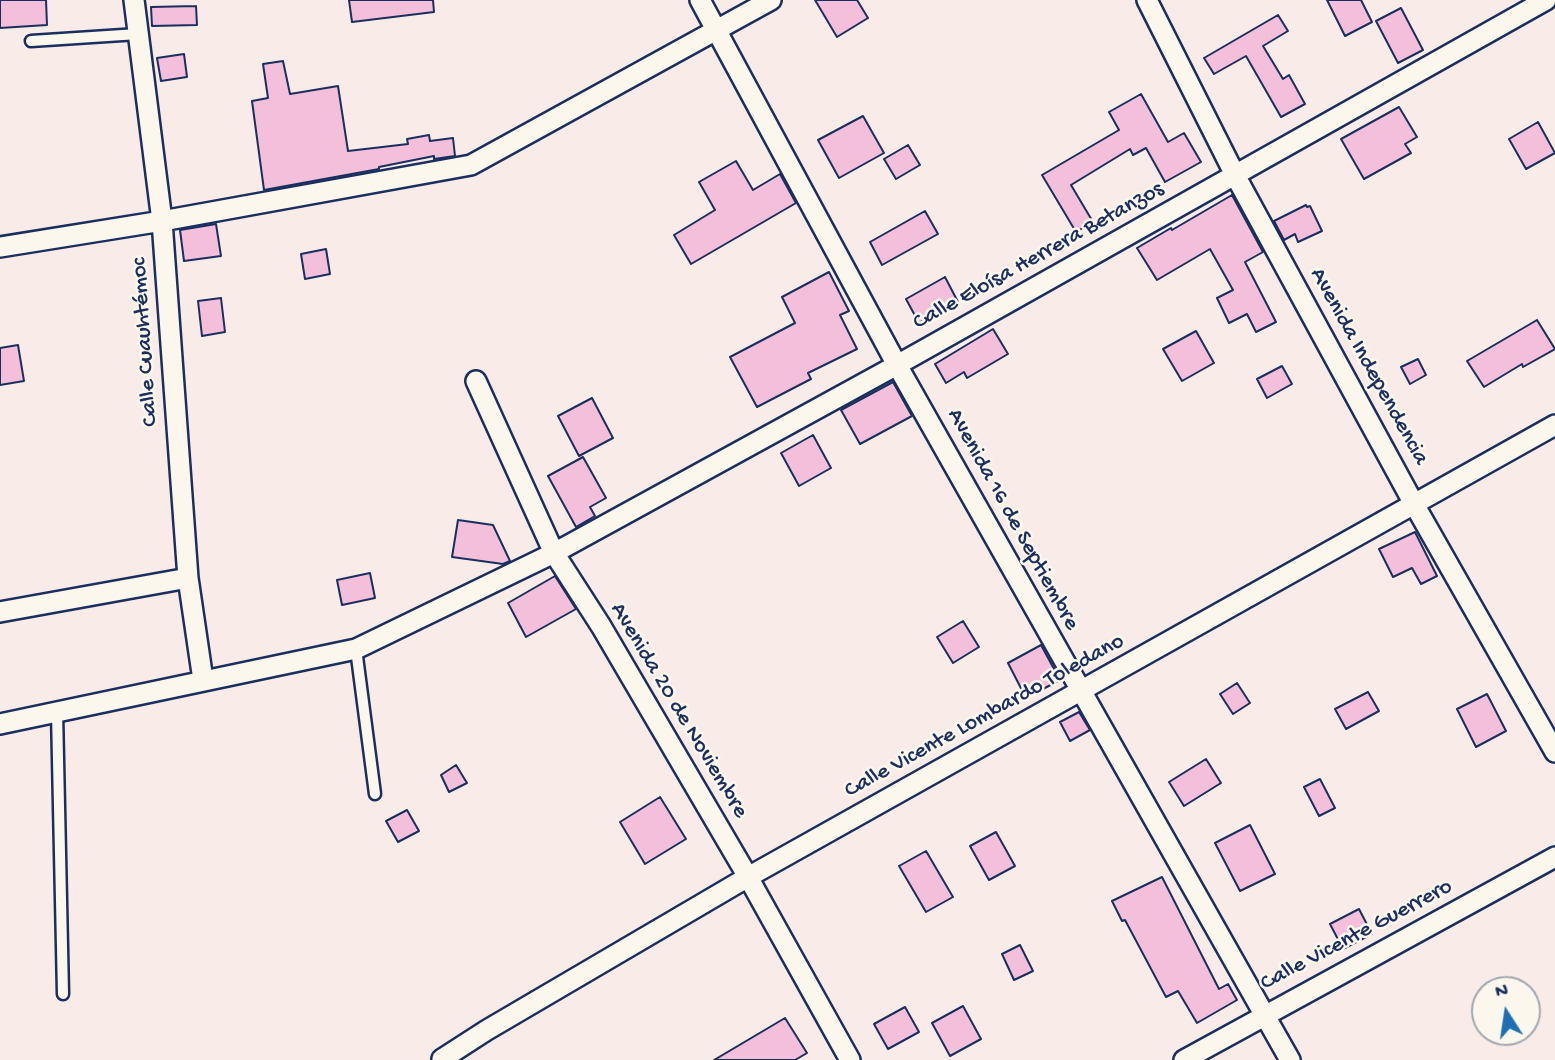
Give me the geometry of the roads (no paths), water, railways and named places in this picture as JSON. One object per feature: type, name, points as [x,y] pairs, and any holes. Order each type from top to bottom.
[{"type":"street","name":"Calle Cuauhtémoc","points":[[134,0],[162,220],[188,578],[203,680]]},
{"type":"street","name":"Avenida 16 de Septiembre","points":[[700,0],[897,365],[1290,1060]]},
{"type":"street","points":[[0,247],[471,165],[771,0]]},
{"type":"street","name":"Avenida Independencia","points":[[1147,0],[1235,175],[1414,504],[1555,752]]},
{"type":"street","name":"Calle Eloísa Herrera Betanzos","points":[[0,724],[356,649],[554,553],[897,365],[1546,0]]},
{"type":"street","name":"Avenida 20 de Noviembre","points":[[476,380],[554,553],[601,626],[748,877],[850,1060]]},
{"type":"street","name":"Calle Vicente Lombardo Toledano","points":[[442,1059],[748,877],[1555,425]]},
{"type":"street","points":[[0,612],[188,578]]},
{"type":"street","name":"Calle Vicente Guerrero","points":[[1184,1060],[1555,857]]},
{"type":"lane","points":[[31,41],[138,34]]},
{"type":"lane","points":[[356,649],[375,794]]},
{"type":"lane","points":[[57,712],[63,994]]}]
